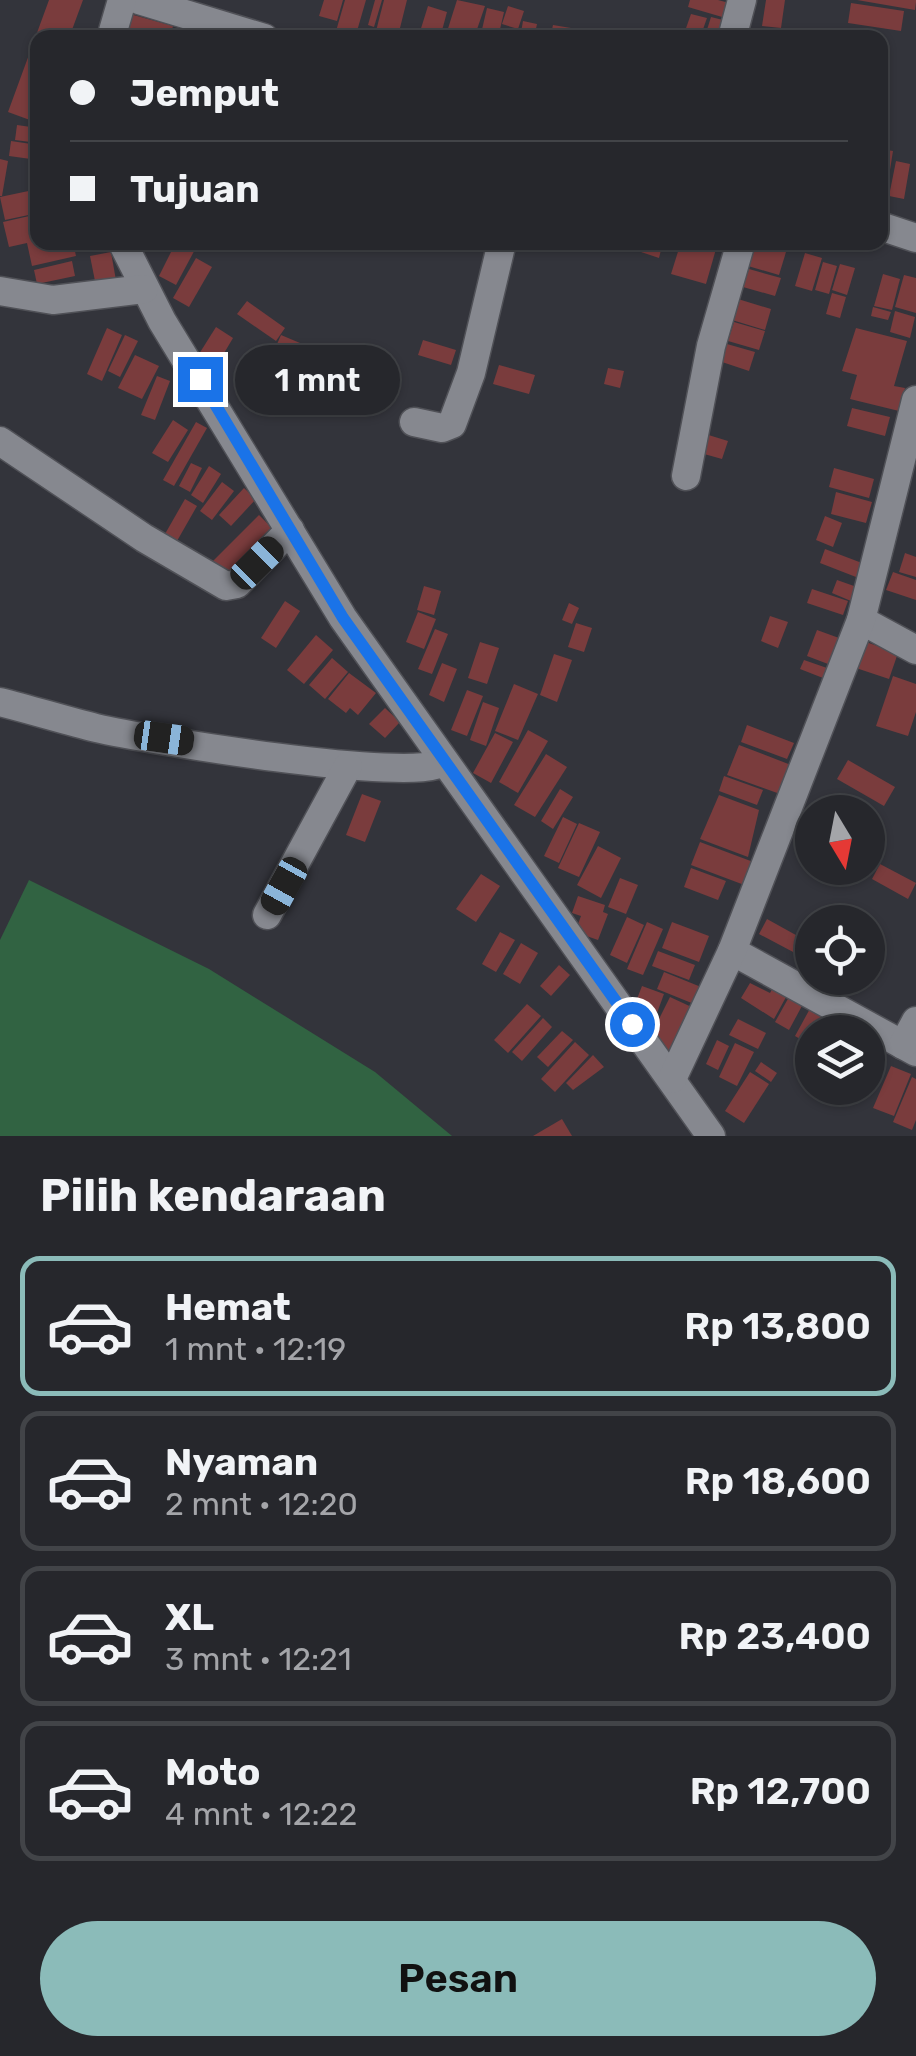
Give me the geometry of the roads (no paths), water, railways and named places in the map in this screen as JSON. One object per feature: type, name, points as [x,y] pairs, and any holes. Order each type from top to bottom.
[{"type":"street","points":[[113,30],[122,0]]},
{"type":"street","points":[[139,0],[238,30]]},
{"type":"street","points":[[734,30],[742,0]]},
{"type":"street","points":[[888,229],[916,238]]},
{"type":"street","points":[[126,250],[144,290],[343,618],[710,1136]]},
{"type":"street","points":[[414,422],[442,428],[452,424],[470,373],[500,250]]},
{"type":"street","points":[[686,476],[711,346],[739,250]]},
{"type":"street","points":[[0,292],[53,300],[144,290]]},
{"type":"street","points":[[672,1080],[732,951],[861,620],[916,400]]},
{"type":"street","points":[[0,441],[144,538],[226,586],[236,584],[290,530]]},
{"type":"street","points":[[861,620],[916,650]]},
{"type":"street","points":[[0,702],[98,728],[348,766],[414,771],[443,762]]},
{"type":"street","points":[[267,915],[348,766]]},
{"type":"street","points":[[732,951],[912,1040]]}]
